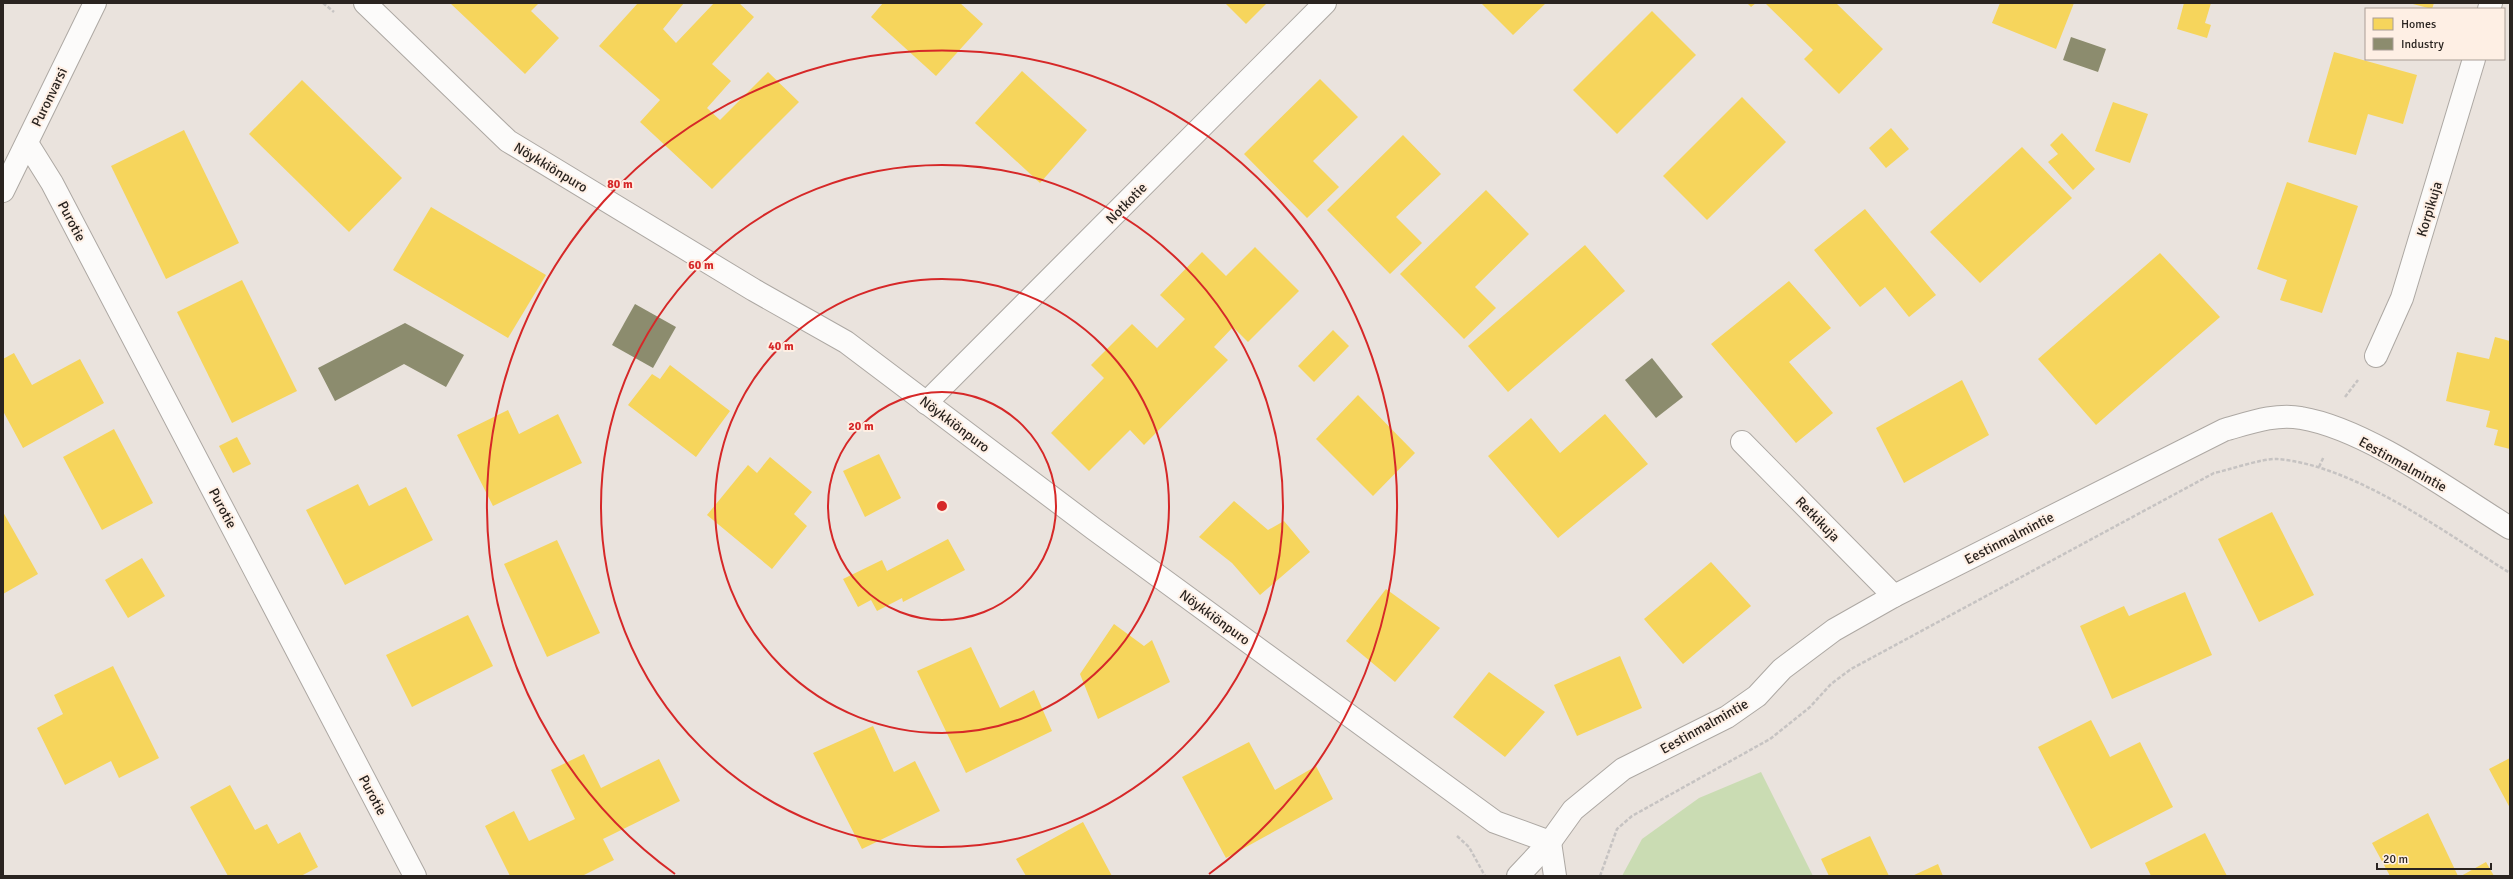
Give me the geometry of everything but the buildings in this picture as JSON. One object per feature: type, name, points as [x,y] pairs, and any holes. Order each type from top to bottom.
[{"type":"street","name":"Puronvarsi","points":[[3,191],[95,3]]},
{"type":"street","name":"Nöykkiönpuro","points":[[365,3],[508,141],[754,290],[846,342],[1088,525],[1495,822],[1550,842]]},
{"type":"street","name":"Notkotie","points":[[926,403],[1325,3]]},
{"type":"street","name":"Korpikuja","points":[[2376,356],[2402,298],[2474,60]]},
{"type":"street","name":"Purotie","points":[[27,143],[52,183],[415,876]]},
{"type":"street","name":"Eestinmalmintie","points":[[1518,876],[1550,842],[1573,810],[1623,769],[1726,717],[1757,696],[1782,669],[1834,630],[1894,596],[2224,430],[2262,419],[2301,418],[2335,428],[2387,452],[2510,528]]},
{"type":"street","name":"Retkikuja","points":[[1742,442],[1894,596]]},
{"type":"street","points":[[1550,842],[1555,876]]},
{"type":"path","points":[[323,3],[338,15]]},
{"type":"path","points":[[1600,876],[1617,829],[1632,816],[1770,739],[1810,707],[1831,684],[1851,669],[2214,473],[2275,458],[2319,467],[2359,482],[2510,573]]},
{"type":"path","points":[[1453,832],[1469,847],[1485,876]]},
{"type":"green space","points":[[1761,772],[1813,876],[1622,876],[1642,839],[1699,798]]}]
